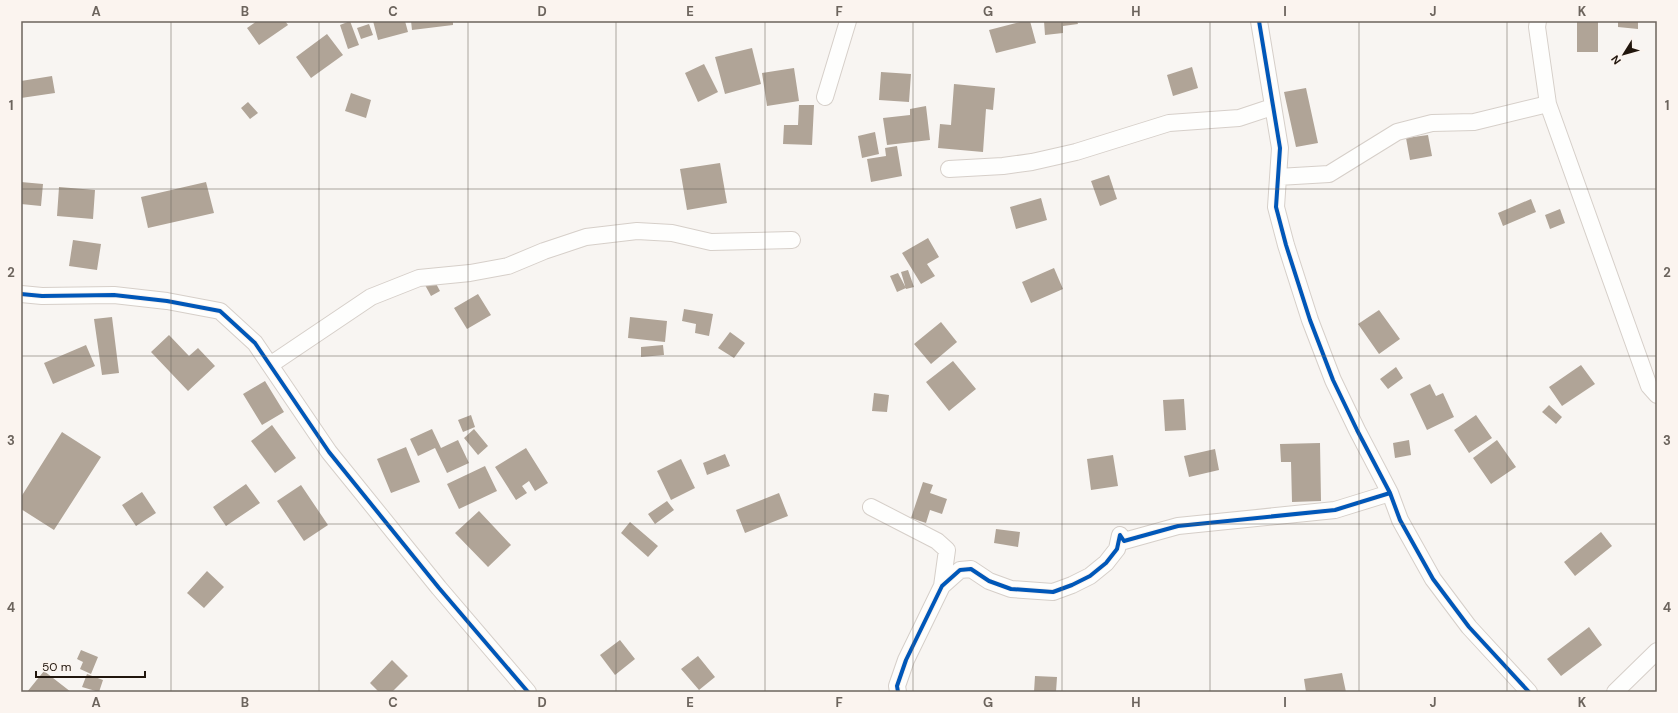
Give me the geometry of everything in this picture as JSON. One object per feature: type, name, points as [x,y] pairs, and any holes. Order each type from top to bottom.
[{"type":"street","points":[[825,97],[848,21]]},
{"type":"street","points":[[1259,21],[1272,107],[1280,148],[1276,207],[1286,245],[1310,320],[1333,380],[1390,493],[1400,520],[1433,579],[1469,626],[1529,692]]},
{"type":"street","points":[[1538,21],[1537,27],[1548,104],[1649,386],[1657,395]]},
{"type":"street","points":[[1278,177],[1329,174],[1397,132],[1432,123],[1474,122],[1548,104]]},
{"type":"street","points":[[949,169],[1002,166],[1032,162],[1076,152],[1169,123],[1239,118],[1272,107]]},
{"type":"street","points":[[270,365],[371,297],[419,278],[470,273],[508,266],[544,251],[586,237],[637,231],[672,232],[711,242],[792,240]]},
{"type":"street","points":[[21,294],[42,296],[114,295],[167,301],[220,311],[255,343],[329,452],[439,588],[528,692]]},
{"type":"street","points":[[942,586],[960,570],[970,569],[989,581],[1011,590],[1053,592],[1090,576],[1106,563],[1117,549],[1120,535],[1124,541],[1178,526],[1335,510],[1390,493]]},
{"type":"street","points":[[871,507],[937,541],[947,550],[942,586],[906,660],[897,686],[898,692]]},
{"type":"street","points":[[1615,692],[1657,650]]},
{"type":"building","points":[[257,21],[285,21],[288,25],[259,45],[247,28]]},
{"type":"building","points":[[350,21],[359,45],[348,49],[340,25]]},
{"type":"building","points":[[373,21],[405,21],[408,32],[378,40]]},
{"type":"building","points":[[411,21],[453,21],[453,25],[412,30]]},
{"type":"building","points":[[1024,21],[1030,21],[1036,43],[996,53],[989,30]]},
{"type":"building","points":[[1044,21],[1077,21],[1078,24],[1063,26],[1063,33],[1045,35]]},
{"type":"building","points":[[1577,21],[1598,22],[1598,52],[1577,52]]},
{"type":"building","points":[[1618,21],[1638,21],[1638,29],[1618,27]]},
{"type":"building","points":[[369,24],[373,35],[361,39],[357,28]]},
{"type":"building","points":[[327,34],[343,55],[311,78],[296,57]]},
{"type":"building","points":[[752,48],[761,84],[725,94],[715,57]]},
{"type":"building","points":[[704,64],[718,92],[698,102],[685,73]]},
{"type":"building","points":[[1192,67],[1198,88],[1173,96],[1167,75]]},
{"type":"building","points":[[794,68],[799,101],[767,106],[762,73]]},
{"type":"building","points":[[881,72],[911,74],[909,102],[879,100]]},
{"type":"building","points":[[52,76],[55,93],[21,98],[21,81]]},
{"type":"building","points":[[954,84],[995,88],[993,110],[986,109],[983,152],[938,148],[940,124],[951,125]]},
{"type":"building","points":[[1306,88],[1318,143],[1296,147],[1284,92]]},
{"type":"building","points":[[351,93],[371,100],[366,118],[345,111]]},
{"type":"building","points":[[248,102],[258,113],[250,119],[241,108]]},
{"type":"building","points":[[799,105],[814,105],[812,145],[783,144],[784,125],[798,125]]},
{"type":"building","points":[[926,106],[930,140],[887,145],[883,118],[910,115],[910,109]]},
{"type":"building","points":[[875,132],[879,154],[862,158],[858,136]]},
{"type":"building","points":[[1428,135],[1432,156],[1410,160],[1406,138]]},
{"type":"building","points":[[897,146],[902,176],[871,182],[867,159],[886,156],[885,148]]},
{"type":"building","points":[[720,163],[727,203],[687,210],[680,169]]},
{"type":"building","points":[[1109,175],[1117,199],[1100,206],[1091,181]]},
{"type":"building","points":[[21,182],[43,184],[41,206],[21,204]]},
{"type":"building","points":[[206,182],[214,213],[148,228],[141,197]]},
{"type":"building","points":[[59,187],[95,190],[93,219],[57,216]]},
{"type":"building","points":[[1041,198],[1047,220],[1016,229],[1010,207]]},
{"type":"building","points":[[1531,199],[1536,212],[1503,226],[1498,213]]},
{"type":"building","points":[[1560,209],[1565,223],[1550,229],[1545,215]]},
{"type":"building","points":[[928,238],[939,257],[927,264],[935,276],[921,284],[902,253]]},
{"type":"building","points":[[73,240],[101,244],[97,270],[69,266]]},
{"type":"building","points":[[1054,268],[1063,289],[1031,303],[1022,282]]},
{"type":"building","points":[[908,270],[914,287],[906,289],[901,272]]},
{"type":"building","points":[[898,273],[906,288],[897,292],[890,276]]},
{"type":"building","points":[[434,280],[440,291],[431,296],[425,285]]},
{"type":"building","points":[[478,294],[491,315],[467,329],[454,308]]},
{"type":"building","points":[[684,309],[713,314],[709,336],[695,333],[696,324],[682,321]]},
{"type":"building","points":[[1379,310],[1400,339],[1379,354],[1358,324]]},
{"type":"building","points":[[112,317],[119,373],[102,375],[94,319]]},
{"type":"building","points":[[630,317],[667,321],[665,342],[628,338]]},
{"type":"building","points":[[941,322],[957,342],[931,364],[914,344]]},
{"type":"building","points":[[730,332],[745,343],[734,358],[718,348]]},
{"type":"building","points":[[169,335],[189,356],[198,348],[215,366],[188,391],[151,352]]},
{"type":"building","points":[[86,345],[95,366],[53,384],[44,363]]},
{"type":"building","points":[[663,345],[664,355],[641,357],[641,347]]},
{"type":"building","points":[[953,361],[976,389],[949,411],[926,382]]},
{"type":"building","points":[[1581,365],[1595,384],[1562,406],[1549,387]]},
{"type":"building","points":[[1396,367],[1403,378],[1388,389],[1380,379]]},
{"type":"building","points":[[265,381],[284,412],[262,425],[243,394]]},
{"type":"building","points":[[1430,384],[1436,396],[1443,393],[1454,417],[1427,430],[1410,394]]},
{"type":"building","points":[[874,393],[889,395],[887,412],[872,411]]},
{"type":"building","points":[[1184,399],[1186,430],[1165,431],[1163,400]]},
{"type":"building","points":[[1549,405],[1562,417],[1556,424],[1542,412]]},
{"type":"building","points":[[471,415],[475,427],[463,432],[458,420]]},
{"type":"building","points":[[1476,415],[1492,438],[1469,453],[1454,430]]},
{"type":"building","points":[[272,425],[296,458],[275,473],[251,441]]},
{"type":"building","points":[[432,429],[441,448],[458,440],[469,463],[447,473],[435,448],[418,456],[410,439]]},
{"type":"building","points":[[474,429],[488,446],[478,455],[464,438]]},
{"type":"building","points":[[62,432],[101,457],[54,530],[21,509],[21,497]]},
{"type":"building","points":[[1409,440],[1411,455],[1395,458],[1393,443]]},
{"type":"building","points":[[1497,440],[1516,467],[1491,484],[1473,458]]},
{"type":"building","points":[[1320,443],[1321,501],[1292,502],[1291,462],[1281,462],[1280,444]]},
{"type":"building","points":[[406,447],[420,482],[391,493],[377,459]]},
{"type":"building","points":[[526,448],[548,483],[535,491],[529,481],[522,486],[527,493],[516,500],[495,467]]},
{"type":"building","points":[[1215,449],[1219,470],[1189,477],[1184,456]]},
{"type":"building","points":[[725,454],[730,466],[707,475],[703,463]]},
{"type":"building","points":[[1113,455],[1118,486],[1091,490],[1087,459]]},
{"type":"building","points":[[681,459],[695,488],[671,500],[657,471]]},
{"type":"building","points":[[485,466],[497,491],[459,509],[447,484]]},
{"type":"building","points":[[923,482],[933,485],[930,493],[947,499],[942,514],[930,510],[926,523],[911,518]]},
{"type":"building","points":[[246,484],[260,503],[226,526],[213,507]]},
{"type":"building","points":[[301,485],[328,525],[304,541],[277,501]]},
{"type":"building","points":[[142,492],[156,513],[136,526],[122,505]]},
{"type":"building","points":[[779,493],[788,516],[745,533],[736,510]]},
{"type":"building","points":[[667,501],[674,510],[655,524],[648,514]]},
{"type":"building","points":[[479,511],[511,545],[488,567],[455,533]]},
{"type":"building","points":[[630,522],[658,546],[648,557],[621,533]]},
{"type":"building","points":[[996,529],[1020,532],[1018,547],[994,543]]},
{"type":"building","points":[[1601,532],[1612,546],[1575,576],[1564,562]]},
{"type":"building","points":[[207,571],[224,587],[204,608],[187,593]]},
{"type":"building","points":[[1589,627],[1602,645],[1561,676],[1547,659]]},
{"type":"building","points":[[620,640],[635,659],[615,675],[600,655]]},
{"type":"building","points":[[81,650],[98,657],[91,674],[80,669],[83,662],[77,659]]},
{"type":"building","points":[[698,656],[715,677],[699,690],[681,669]]},
{"type":"building","points":[[392,660],[408,676],[392,692],[379,692],[370,683]]},
{"type":"building","points":[[44,671],[71,692],[27,692]]},
{"type":"building","points":[[1342,673],[1346,692],[1306,692],[1304,679]]},
{"type":"building","points":[[87,674],[103,680],[99,692],[82,687]]},
{"type":"building","points":[[1035,676],[1057,677],[1056,692],[1034,692]]},
{"type":"cycle path","points":[[1259,21],[1280,148],[1276,207],[1286,245],[1310,320],[1333,380],[1390,493],[1400,520],[1433,579],[1469,627],[1529,692]]},
{"type":"cycle path","points":[[21,294],[42,296],[114,295],[167,301],[220,311],[255,343],[329,452],[439,588],[528,692]]},
{"type":"cycle path","points":[[898,692],[897,686],[906,660],[942,586],[960,570],[971,569],[989,581],[1011,589],[1053,592],[1090,576],[1106,563],[1117,549],[1120,535],[1124,541],[1178,526],[1335,510],[1390,493]]}]
